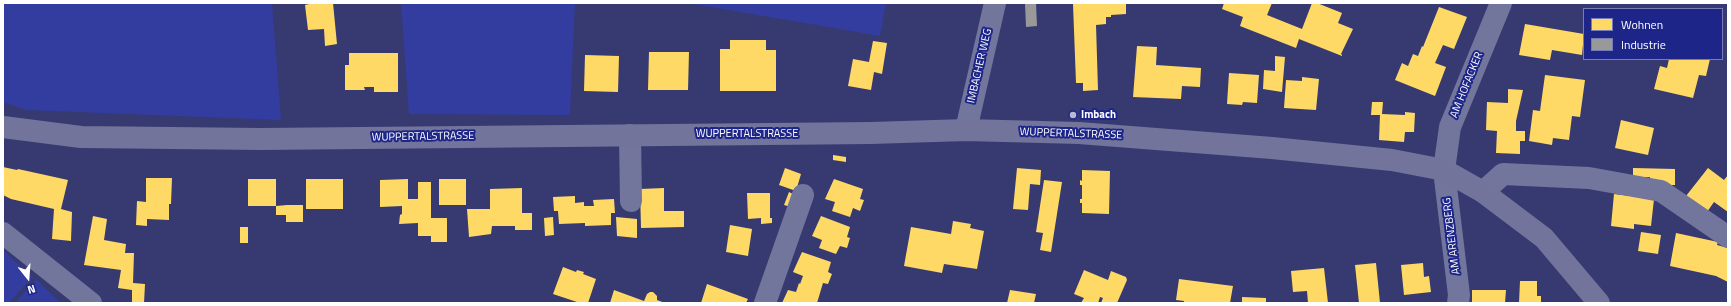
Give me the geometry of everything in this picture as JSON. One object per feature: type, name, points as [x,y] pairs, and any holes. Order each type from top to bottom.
[{"type":"main road","name":"WUPPERTALSTRASSE","points":[[3,127],[81,137],[261,139],[630,134],[871,133],[966,130],[1079,133],[1159,138],[1392,160],[1444,170],[1483,192],[1544,238],[1600,303]]},
{"type":"street","name":"IMBACHER WEG","points":[[966,130],[995,3]]},
{"type":"street","name":"AM HOFACKER","points":[[1444,170],[1450,127],[1501,3]]},
{"type":"street","points":[[630,134],[632,201]]},
{"type":"street","name":"AM ARENZBERG","points":[[1444,170],[1459,295],[1458,303]]},
{"type":"street","points":[[1483,192],[1503,174],[1589,178],[1661,191],[1728,237]]},
{"type":"street","points":[[765,303],[803,195]]},
{"type":"street","points":[[3,233],[91,303]]},
{"type":"shaded area","points":[[3,3],[272,3],[281,120],[26,110],[3,102]]},
{"type":"shaded area","points":[[401,3],[575,3],[570,115],[409,114]]},
{"type":"shaded area","points":[[688,3],[886,3],[880,36]]},
{"type":"shaded area","points":[[3,250],[32,277],[9,303],[3,303]]},
{"type":"shaded area","points":[[36,279],[61,303],[15,303]]},
{"type":"building: Wohnen","points":[[313,3],[333,3],[337,44],[325,46],[324,29],[308,30],[305,5]]},
{"type":"building: Wohnen","points":[[1126,3],[1126,14],[1111,15],[1111,17],[1106,17],[1106,24],[1096,25],[1098,90],[1083,91],[1083,83],[1076,83],[1073,4]]},
{"type":"building: Wohnen","points":[[1224,3],[1272,3],[1267,15],[1302,29],[1312,3],[1317,3],[1342,13],[1338,23],[1353,29],[1341,54],[1342,56],[1299,39],[1296,48],[1240,26],[1243,17],[1222,9]]},
{"type":"building: Wohnen","points":[[1439,7],[1467,17],[1454,49],[1443,45],[1435,63],[1446,67],[1435,96],[1395,80],[1402,63],[1408,66],[1413,54],[1418,56]]},
{"type":"building: Wohnen","points":[[1525,24],[1583,34],[1582,55],[1552,50],[1550,60],[1519,55]]},
{"type":"building: Wohnen","points":[[730,40],[766,40],[766,50],[776,50],[776,91],[720,91],[720,49],[730,49]]},
{"type":"building: Wohnen","points":[[873,41],[887,43],[882,74],[874,72],[871,90],[848,86],[853,59],[869,62]]},
{"type":"building: Wohnen","points":[[1137,46],[1157,47],[1156,65],[1201,68],[1200,87],[1182,86],[1181,99],[1133,97]]},
{"type":"building: Wohnen","points":[[649,52],[689,52],[688,90],[648,90]]},
{"type":"building: Wohnen","points":[[349,53],[398,53],[398,92],[374,92],[374,87],[364,87],[365,90],[345,90],[345,65],[349,65]]},
{"type":"building: Wohnen","points":[[585,55],[619,56],[618,92],[584,91]]},
{"type":"building: Wohnen","points":[[1275,56],[1285,57],[1282,92],[1263,89],[1264,70],[1275,71]]},
{"type":"building: Wohnen","points":[[1669,60],[1710,60],[1706,76],[1699,75],[1693,98],[1654,89],[1660,66],[1667,68]]},
{"type":"building: Wohnen","points":[[1229,73],[1259,75],[1257,103],[1243,102],[1242,105],[1227,104]]},
{"type":"building: Wohnen","points":[[1545,75],[1585,80],[1580,117],[1572,116],[1569,140],[1553,138],[1552,145],[1529,141],[1533,110],[1540,111]]},
{"type":"building: Wohnen","points":[[1302,77],[1319,79],[1316,110],[1284,108],[1286,80],[1302,81]]},
{"type":"building: Wohnen","points":[[1508,89],[1523,90],[1516,121],[1516,131],[1525,131],[1525,141],[1520,141],[1520,154],[1496,153],[1497,131],[1486,130],[1487,102],[1508,103]]},
{"type":"building: Wohnen","points":[[1372,102],[1383,102],[1382,114],[1405,115],[1405,112],[1415,113],[1414,132],[1405,132],[1404,142],[1379,140],[1380,115],[1371,115]]},
{"type":"building: Wohnen","points":[[1621,120],[1654,128],[1648,155],[1615,148]]},
{"type":"building: Wohnen","points":[[833,155],[846,157],[846,162],[833,160]]},
{"type":"building: Wohnen","points":[[3,167],[68,180],[61,209],[72,212],[71,241],[52,239],[54,209],[11,199],[3,195]]},
{"type":"building: Wohnen","points":[[785,168],[801,174],[796,191],[779,185]]},
{"type":"building: Wohnen","points":[[1017,168],[1041,170],[1040,185],[1030,184],[1028,210],[1013,209]]},
{"type":"building: Wohnen","points":[[1633,168],[1675,169],[1675,185],[1650,185],[1650,177],[1633,177]]},
{"type":"building: Wohnen","points":[[1708,168],[1724,180],[1728,175],[1728,212],[1714,202],[1707,212],[1686,196]]},
{"type":"building: Wohnen","points":[[1082,170],[1110,171],[1109,214],[1082,213],[1082,203],[1080,203],[1080,199],[1082,199],[1082,185],[1080,185],[1080,180],[1082,181]]},
{"type":"building: Wohnen","points":[[146,178],[172,178],[169,220],[147,219],[147,226],[136,225],[137,201],[146,202]]},
{"type":"building: Wohnen","points":[[248,179],[276,179],[276,206],[248,206]]},
{"type":"building: Wohnen","points":[[306,179],[343,179],[343,209],[306,209]]},
{"type":"building: Wohnen","points":[[408,179],[408,199],[418,199],[418,182],[431,182],[431,218],[447,218],[447,242],[431,242],[431,236],[418,236],[418,223],[399,224],[400,215],[402,214],[402,206],[380,207],[380,180]]},
{"type":"building: Wohnen","points":[[439,179],[466,179],[466,205],[439,205]]},
{"type":"building: Wohnen","points":[[834,179],[863,189],[860,199],[864,200],[860,211],[853,208],[850,217],[832,211],[835,202],[825,199]]},
{"type":"building: Wohnen","points":[[1044,180],[1062,182],[1051,252],[1040,250],[1043,233],[1036,232]]},
{"type":"building: Wohnen","points":[[522,188],[522,213],[532,213],[532,230],[515,230],[515,226],[492,226],[491,234],[469,237],[467,209],[490,209],[490,189]]},
{"type":"building: Wohnen","points":[[664,188],[664,211],[684,211],[684,227],[641,228],[640,189]]},
{"type":"building: Wohnen","points":[[789,192],[795,195],[791,207],[784,205]]},
{"type":"building: Wohnen","points":[[747,193],[770,193],[770,218],[772,218],[772,223],[761,224],[761,218],[748,219]]},
{"type":"building: Wohnen","points":[[1614,194],[1654,199],[1651,226],[1634,224],[1634,229],[1611,226]]},
{"type":"building: Wohnen","points":[[575,196],[575,203],[584,202],[584,206],[594,206],[593,200],[614,199],[615,213],[611,213],[611,225],[585,226],[585,223],[559,224],[558,211],[554,211],[553,197]]},
{"type":"building: Wohnen","points":[[303,205],[303,222],[286,222],[286,215],[276,215],[276,206]]},
{"type":"building: Wohnen","points":[[93,216],[107,219],[104,240],[126,244],[125,253],[134,253],[133,283],[145,284],[144,303],[132,303],[132,290],[118,288],[121,270],[84,265]]},
{"type":"building: Wohnen","points":[[821,216],[850,227],[847,237],[850,238],[847,248],[840,246],[836,254],[819,248],[822,240],[812,236]]},
{"type":"building: Wohnen","points":[[553,217],[554,235],[545,236],[544,218]]},
{"type":"building: Wohnen","points":[[616,217],[637,219],[637,238],[617,236]]},
{"type":"building: Wohnen","points":[[953,221],[971,224],[970,228],[984,231],[977,269],[944,264],[942,273],[904,266],[911,227],[951,234]]},
{"type":"building: Wohnen","points":[[730,225],[752,229],[748,256],[726,252]]},
{"type":"building: Wohnen","points":[[240,227],[248,227],[248,243],[240,243]]},
{"type":"building: Wohnen","points":[[1641,232],[1661,235],[1658,254],[1638,251]]},
{"type":"building: Wohnen","points":[[1676,233],[1718,242],[1717,245],[1728,248],[1728,282],[1716,276],[1670,266]]},
{"type":"building: Wohnen","points":[[802,252],[831,262],[828,272],[832,274],[828,284],[823,283],[817,303],[782,303],[788,290],[796,292],[799,283],[800,284],[803,276],[793,272]]},
{"type":"building: Wohnen","points":[[1376,263],[1380,303],[1359,303],[1355,265]]},
{"type":"building: Wohnen","points":[[1423,263],[1424,277],[1429,276],[1431,292],[1404,295],[1401,265]]},
{"type":"building: Wohnen","points":[[563,267],[576,272],[577,270],[584,272],[583,274],[596,279],[588,303],[580,303],[553,294]]},
{"type":"building: Wohnen","points":[[1324,268],[1328,303],[1308,303],[1307,291],[1293,292],[1291,271]]},
{"type":"building: Wohnen","points":[[1084,270],[1108,280],[1111,271],[1126,277],[1127,280],[1117,303],[1101,303],[1103,298],[1100,297],[1098,303],[1081,303],[1084,298],[1074,294]]},
{"type":"building: Wohnen","points":[[1179,279],[1233,286],[1230,303],[1184,303],[1184,301],[1176,300]]},
{"type":"building: Wohnen","points":[[1520,281],[1537,281],[1537,296],[1541,296],[1541,303],[1519,303]]},
{"type":"building: Wohnen","points":[[707,284],[748,299],[746,303],[701,303]]},
{"type":"building: Wohnen","points":[[614,290],[644,301],[647,294],[653,292],[657,296],[657,300],[665,303],[610,303]]},
{"type":"building: Wohnen","points":[[1010,290],[1036,294],[1034,303],[1007,303]]},
{"type":"building: Wohnen","points":[[1472,290],[1506,290],[1505,303],[1472,303]]},
{"type":"building: Wohnen","points":[[1242,297],[1266,298],[1266,303],[1242,303]]},
{"type":"building: Industrie","points":[[1036,3],[1037,26],[1026,27],[1025,4]]},
{"type":"place","name":"Imbach","points":[[1073,115]]}]
